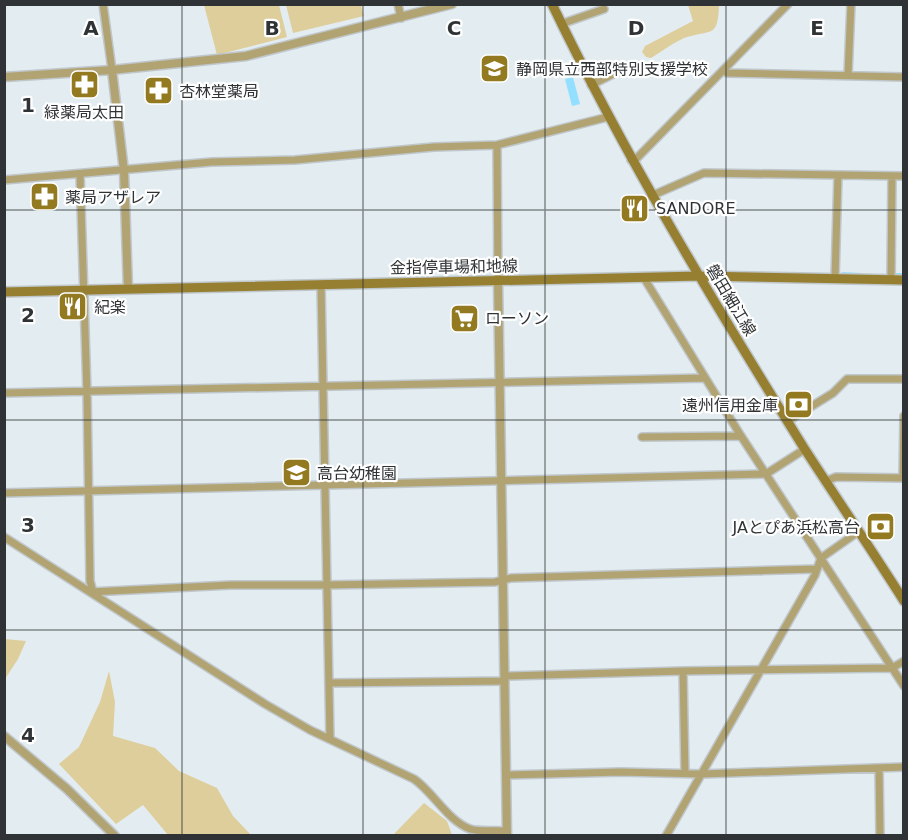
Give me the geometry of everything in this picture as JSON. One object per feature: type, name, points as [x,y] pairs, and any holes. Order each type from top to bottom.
[{"type":"main road","name":"磐田細江線","points":[[552,4],[591,85],[651,196],[826,482],[902,594]]},
{"type":"main road","name":"金指停車場和地線","points":[[4,292],[699,276],[903,280]]},
{"type":"street","points":[[103,4],[124,171],[128,289]]},
{"type":"street","points":[[398,4],[401,18]]},
{"type":"street","points":[[4,77],[208,62],[246,56],[452,4]]},
{"type":"street","points":[[632,160],[637,158],[788,4]]},
{"type":"street","points":[[848,75],[851,4]]},
{"type":"street","points":[[561,24],[604,9]]},
{"type":"street","points":[[591,85],[630,68]]},
{"type":"street","points":[[724,70],[727,73],[903,77]]},
{"type":"street","points":[[4,180],[212,162],[295,160],[434,147],[497,145],[608,117]]},
{"type":"street","points":[[4,537],[265,704],[310,730],[414,779],[425,787],[458,823],[471,830],[507,833],[497,145]]},
{"type":"street","points":[[651,196],[704,173],[903,176]]},
{"type":"street","points":[[80,174],[90,582],[92,588],[90,592]]},
{"type":"street","points":[[835,278],[838,175]]},
{"type":"street","points":[[891,279],[892,176]]},
{"type":"street","points":[[644,278],[741,436],[903,686]]},
{"type":"street","points":[[321,285],[330,739]]},
{"type":"street","points":[[4,393],[705,378]]},
{"type":"street","points":[[788,421],[833,393],[847,379],[903,379]]},
{"type":"street","points":[[826,482],[836,477],[903,478],[903,416]]},
{"type":"street","points":[[642,437],[741,436]]},
{"type":"street","points":[[4,493],[766,474],[806,449]]},
{"type":"street","points":[[666,836],[817,569],[821,558],[858,532]]},
{"type":"street","points":[[90,592],[231,585],[495,582],[503,579],[817,569]]},
{"type":"street","points":[[329,683],[505,679],[683,671],[892,668],[903,661]]},
{"type":"street","points":[[683,671],[685,773]]},
{"type":"street","points":[[4,736],[67,789],[115,836]]},
{"type":"street","points":[[506,775],[621,772],[702,774],[903,767]]},
{"type":"street","points":[[879,768],[880,836]]},
{"type":"shaded area","points":[[204,5],[279,5],[287,37],[217,55]]},
{"type":"shaded area","points":[[286,5],[361,5],[364,16],[293,33]]},
{"type":"shaded area","points":[[688,5],[719,5],[715,28],[707,33],[684,38],[651,58],[646,57],[642,52],[645,46],[693,21]]},
{"type":"shaded area","points":[[5,639],[26,641],[5,679]]},
{"type":"shaded area","points":[[109,671],[115,702],[113,736],[155,748],[179,771],[217,788],[233,816],[251,835],[168,835],[143,805],[116,824],[59,764],[79,747],[100,702]]},
{"type":"shaded area","points":[[424,803],[447,821],[452,835],[393,835]]},
{"type":"water","points":[[573,77],[580,104],[572,106],[565,79]]},
{"type":"waterway","points":[[843,273],[861,274]]},
{"type":"waterway","points":[[893,274],[904,274]]},
{"type":"place","name":"静岡県立西部特別支援学校","points":[[495,69]]},
{"type":"place","name":"緑薬局太田","points":[[84,84]]},
{"type":"place","name":"杏林堂薬局","points":[[158,91]]},
{"type":"place","name":"薬局アザレア","points":[[44,197]]},
{"type":"place","name":"SANDORE","points":[[635,208]]},
{"type":"place","name":"紀楽","points":[[73,307]]},
{"type":"place","name":"ローソン","points":[[464,318]]},
{"type":"place","name":"遠州信用金庫","points":[[799,405]]},
{"type":"place","name":"高台幼稚園","points":[[296,473]]},
{"type":"place","name":"JAとぴあ浜松高台","points":[[881,527]]}]
